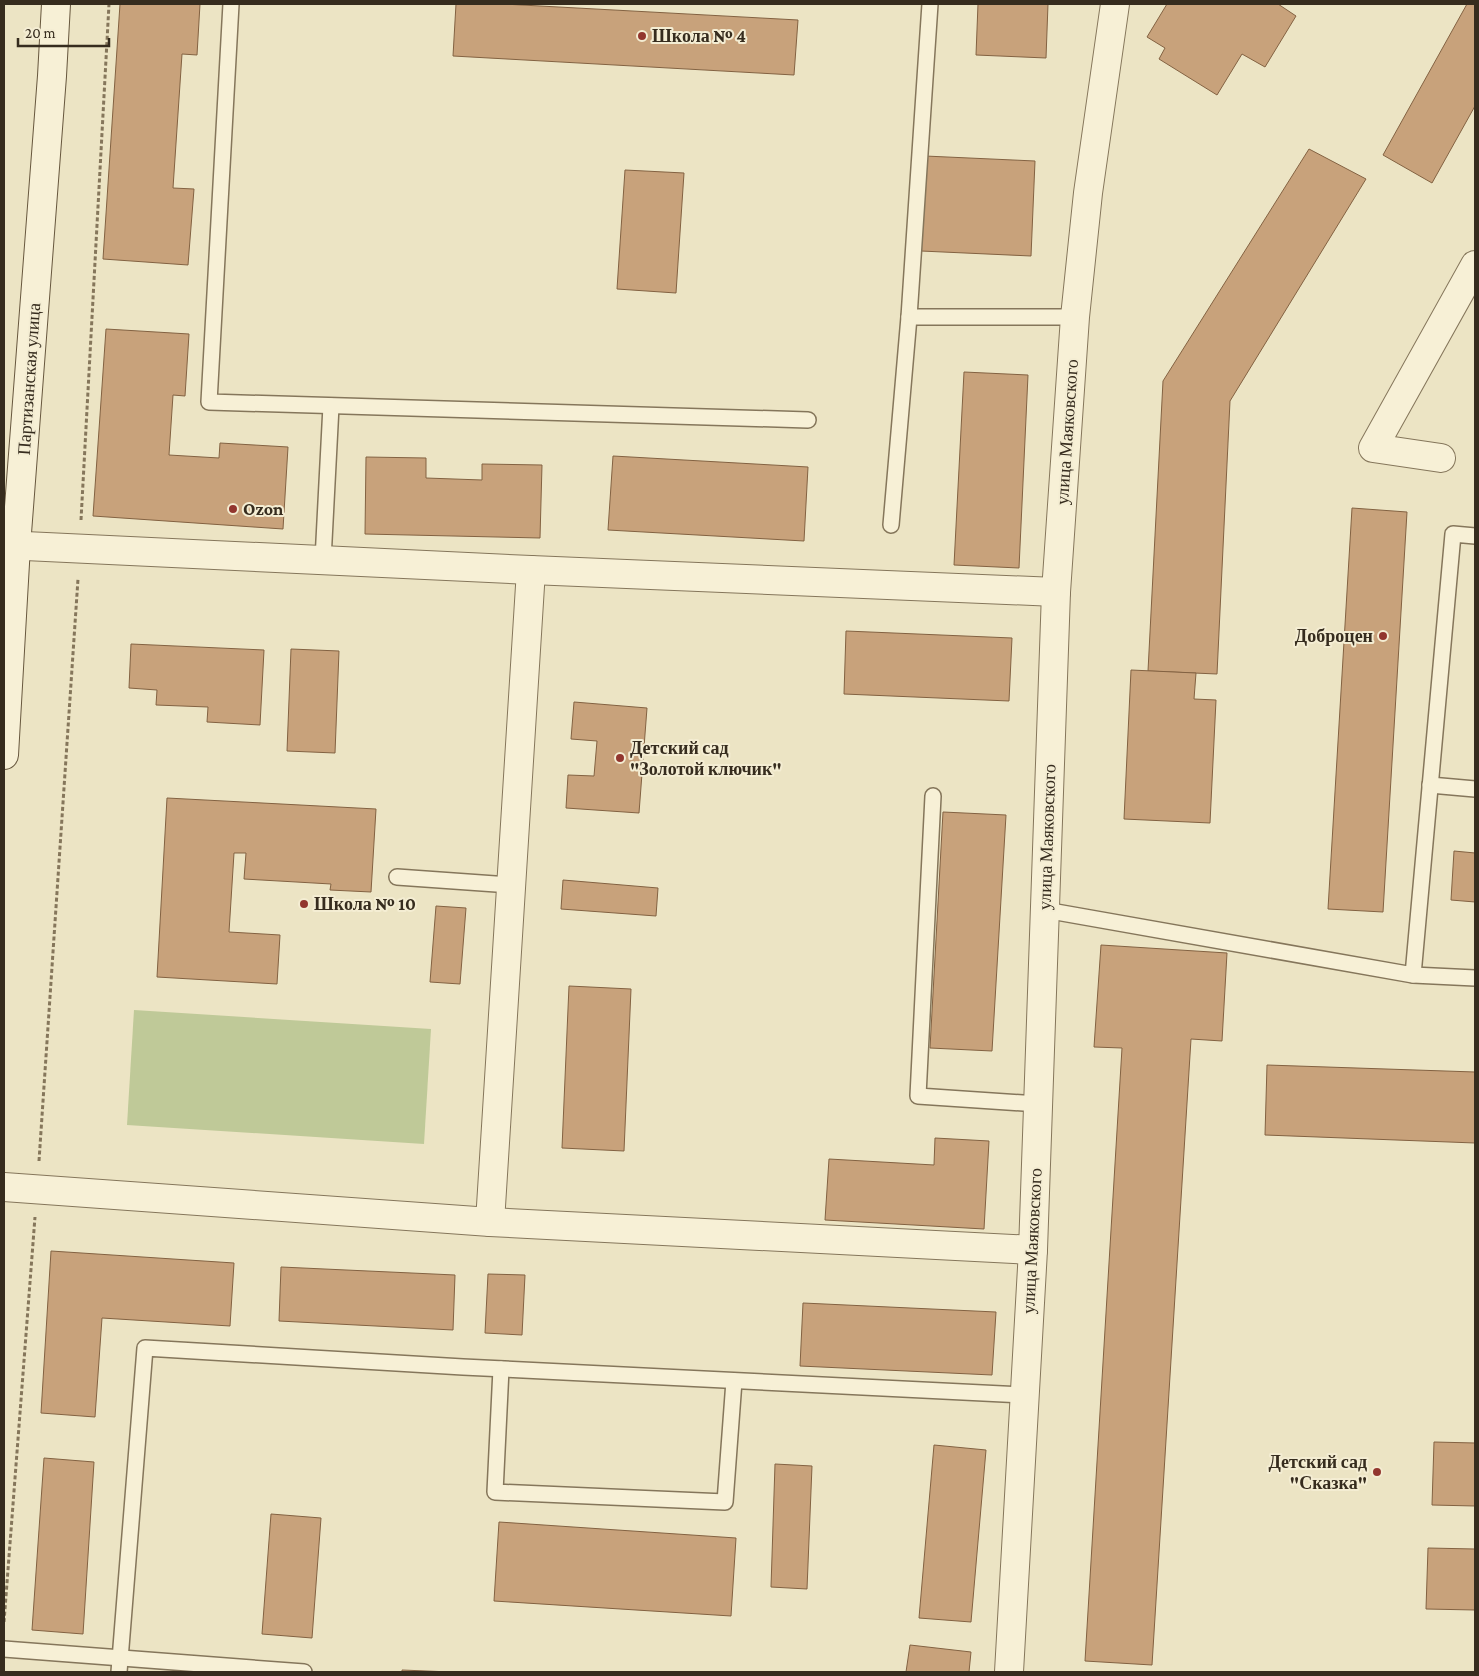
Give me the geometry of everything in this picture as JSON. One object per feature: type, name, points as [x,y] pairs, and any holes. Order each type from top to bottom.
[{"type":"street","name":"Партизанская улица","points":[[4,755],[10,546],[52,76],[56,4]]},
{"type":"street","name":"улица Маяковского","points":[[1009,1672],[1033,1250],[1056,592],[1074,317],[1088,194],[1115,4]]},
{"type":"street","points":[[1441,458],[1374,448],[1475,265]]},
{"type":"street","points":[[10,546],[1056,592]]},
{"type":"street","points":[[490,1222],[531,570]]},
{"type":"street","points":[[4,1187],[490,1222],[1033,1250]]},
{"type":"lane","points":[[231,4],[209,402],[808,420]]},
{"type":"lane","points":[[891,526],[909,317],[930,4]]},
{"type":"lane","points":[[909,317],[1074,317]]},
{"type":"lane","points":[[323,560],[332,406]]},
{"type":"lane","points":[[1413,975],[1453,534],[1475,536]]},
{"type":"lane","points":[[1430,786],[1475,789]]},
{"type":"lane","points":[[932,796],[918,1096],[1038,1104]]},
{"type":"lane","points":[[396,877],[512,885]]},
{"type":"lane","points":[[1045,910],[1413,975],[1475,978]]},
{"type":"lane","points":[[119,1665],[145,1348],[501,1369],[1025,1395]]},
{"type":"lane","points":[[501,1369],[495,1492],[726,1502],[734,1381]]},
{"type":"lane","points":[[4,1649],[119,1665],[304,1672]]},
{"type":"path","points":[[4,1622],[37,1189],[80,549],[109,4]]},
{"type":"green space","points":[[134,1010],[431,1029],[424,1144],[127,1125]]},
{"type":"building","points":[[120,4],[200,4],[197,55],[182,54],[173,188],[194,189],[188,265],[103,259]]},
{"type":"building","name":"Школа № 4","points":[[456,4],[503,4],[798,20],[794,75],[453,56]]},
{"type":"building","points":[[978,4],[1048,4],[1046,58],[976,55]]},
{"type":"building","points":[[1167,4],[1278,4],[1296,16],[1265,67],[1242,54],[1217,95],[1159,59],[1165,48],[1147,37]]},
{"type":"building","points":[[1467,4],[1475,4],[1475,106],[1432,183],[1383,155]]},
{"type":"building","points":[[1309,149],[1366,179],[1230,401],[1217,674],[1148,671],[1163,381]]},
{"type":"building","points":[[925,156],[1035,161],[1031,256],[921,251]]},
{"type":"building","points":[[625,170],[684,173],[676,293],[617,289]]},
{"type":"building","points":[[106,329],[189,334],[185,396],[173,395],[169,455],[219,458],[220,443],[288,447],[283,529],[93,516]]},
{"type":"building","points":[[964,372],[1028,375],[1019,568],[954,565]]},
{"type":"building","points":[[613,456],[808,467],[804,541],[608,530]]},
{"type":"building","points":[[366,457],[426,458],[426,478],[482,480],[482,464],[542,465],[540,538],[365,534]]},
{"type":"building","points":[[1352,508],[1407,512],[1383,912],[1328,909]]},
{"type":"building","points":[[846,631],[1012,638],[1009,701],[844,694]]},
{"type":"building","points":[[131,644],[264,650],[260,725],[207,722],[208,707],[156,705],[157,690],[129,688]]},
{"type":"building","points":[[291,649],[339,651],[335,753],[287,751]]},
{"type":"building","points":[[1131,670],[1196,673],[1194,699],[1216,700],[1210,823],[1124,819]]},
{"type":"building","name":"Детский сад \"Золотой ключик\"","points":[[574,702],[647,708],[639,813],[566,808],[568,775],[594,776],[597,741],[571,739]]},
{"type":"building","points":[[167,798],[376,809],[371,892],[330,890],[331,884],[244,879],[246,853],[234,853],[229,932],[280,935],[277,984],[157,977]]},
{"type":"building","points":[[943,812],[1006,815],[992,1051],[930,1048]]},
{"type":"building","points":[[1454,851],[1475,853],[1475,902],[1451,900]]},
{"type":"building","points":[[563,880],[658,888],[656,916],[561,909]]},
{"type":"building","points":[[436,906],[466,908],[460,984],[430,982]]},
{"type":"building","points":[[1101,945],[1227,953],[1222,1041],[1191,1039],[1152,1665],[1085,1661],[1122,1048],[1094,1047]]},
{"type":"building","points":[[569,986],[631,989],[624,1151],[562,1148]]},
{"type":"building","points":[[1267,1065],[1475,1072],[1475,1143],[1265,1135]]},
{"type":"building","points":[[935,1138],[989,1141],[984,1229],[825,1220],[829,1159],[934,1165]]},
{"type":"building","points":[[51,1251],[234,1263],[230,1326],[102,1318],[95,1417],[41,1413]]},
{"type":"building","points":[[281,1267],[455,1275],[453,1330],[279,1321]]},
{"type":"building","points":[[488,1274],[525,1275],[522,1335],[485,1333]]},
{"type":"building","points":[[803,1303],[996,1312],[992,1375],[800,1366]]},
{"type":"building","points":[[1434,1442],[1475,1443],[1475,1506],[1432,1505]]},
{"type":"building","points":[[934,1445],[986,1450],[971,1622],[919,1618]]},
{"type":"building","points":[[44,1458],[94,1462],[83,1634],[32,1630]]},
{"type":"building","points":[[775,1464],[812,1466],[807,1589],[771,1587]]},
{"type":"building","points":[[271,1514],[321,1518],[312,1638],[262,1634]]},
{"type":"building","points":[[499,1522],[736,1538],[731,1616],[494,1601]]},
{"type":"building","points":[[1428,1548],[1475,1549],[1475,1610],[1426,1609]]},
{"type":"building","points":[[910,1645],[971,1652],[969,1672],[906,1672]]},
{"type":"building","points":[[402,1670],[451,1672],[402,1672]]},
{"type":"place","name":"Школа № 4","points":[[642,36]]},
{"type":"place","name":"Ozon","points":[[233,509]]},
{"type":"place","name":"Доброцен","points":[[1383,636]]},
{"type":"place","name":"Детский сад \"Золотой ключик\"","points":[[620,758]]},
{"type":"place","name":"Школа № 10","points":[[304,904]]},
{"type":"place","name":"Детский сад \"Сказка\"","points":[[1377,1472]]}]
